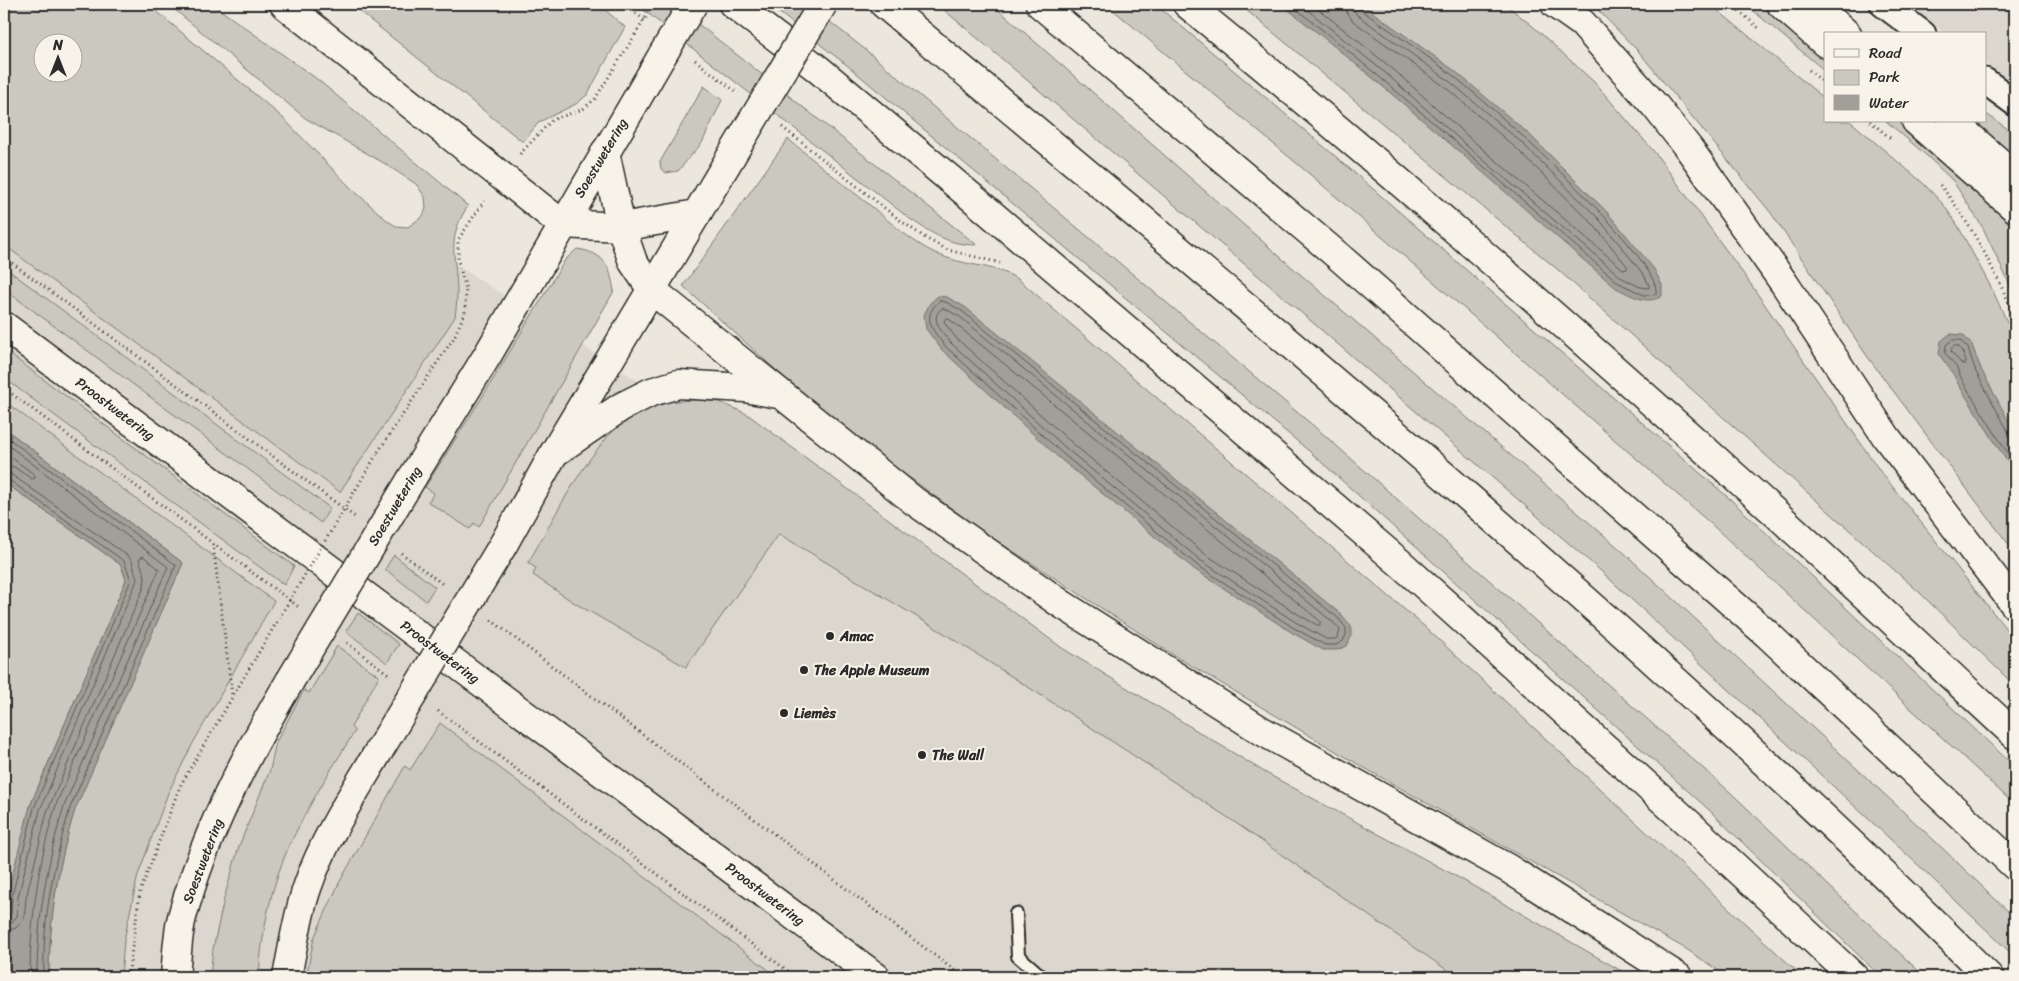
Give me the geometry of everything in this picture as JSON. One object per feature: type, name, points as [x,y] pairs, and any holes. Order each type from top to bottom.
[{"type":"main road","points":[[284,4],[562,224],[620,227],[697,214]]},
{"type":"main road","name":"Soestwetering","points":[[175,977],[182,918],[202,857],[259,733],[487,356],[562,224],[693,4]]},
{"type":"main road","points":[[733,4],[818,69],[1400,563],[1674,810],[1854,977]]},
{"type":"main road","points":[[287,977],[297,922],[308,886],[323,849],[380,749],[503,545],[554,453],[697,214],[764,124],[823,4]]},
{"type":"main road","points":[[884,4],[1225,288],[1556,574],[1753,750],[1881,870],[1989,977]]},
{"type":"main road","points":[[1040,4],[1337,255],[1767,634],[2015,866]]},
{"type":"main road","points":[[1187,4],[1270,72],[1455,230],[1721,464],[2015,735]]},
{"type":"main road","points":[[1556,4],[1582,23],[1656,107],[1690,150],[1784,283],[1887,438],[2015,605]]},
{"type":"main road","points":[[1781,4],[1824,42]]},
{"type":"main road","points":[[1814,4],[1845,32]]},
{"type":"main road","points":[[1917,122],[2015,208]]},
{"type":"main road","points":[[1953,122],[2015,176]]},
{"type":"main road","points":[[605,152],[620,227],[634,262],[652,290],[914,501],[1060,602],[1262,731],[1509,869],[1678,977]]},
{"type":"main road","name":"Proostwetering","points":[[4,326],[876,977]]},
{"type":"main road","points":[[554,453],[620,407],[651,392],[678,384],[745,388],[779,394]]},
{"type":"street","points":[[1883,4],[1920,32]]},
{"type":"street","points":[[1986,82],[2015,103]]},
{"type":"lane","points":[[1016,914],[1018,956],[1042,977]]},
{"type":"path","points":[[624,4],[654,28]]},
{"type":"path","points":[[128,977],[140,892],[180,786],[378,452],[453,339],[465,313],[466,290],[458,261],[458,240],[467,223],[501,176],[552,120],[583,109],[595,99],[654,4]]},
{"type":"path","points":[[693,58],[739,94]]},
{"type":"path","points":[[1871,122],[1892,140]]},
{"type":"path","points":[[764,124],[927,238],[948,250],[1003,264]]},
{"type":"path","points":[[1935,179],[1959,208],[1978,241],[2015,316]]},
{"type":"path","points":[[213,544],[232,696]]},
{"type":"shaded area","points":[[4,4],[148,4],[283,118],[351,188],[388,221],[1020,626],[1541,977],[4,977]]},
{"type":"shaded area","points":[[1905,4],[2015,4],[2015,85],[1986,64],[1986,32],[1943,32]]},
{"type":"green space","points":[[4,4],[148,4],[283,118],[351,188],[388,221],[396,226],[408,227],[423,216],[426,208],[425,197],[416,184],[382,162],[305,118],[168,4],[212,4],[317,79],[468,206],[461,218],[454,239],[457,281],[455,317],[340,492],[4,245]]},
{"type":"green space","points":[[350,4],[598,4],[625,27],[587,95],[576,104],[539,122],[523,142]]},
{"type":"green space","points":[[636,4],[673,4],[977,245],[950,241],[934,234],[910,219]]},
{"type":"green space","points":[[768,4],[807,4],[862,47],[1322,433],[1730,792],[1925,977],[1881,977],[1708,809],[1309,451],[848,66]]},
{"type":"green space","points":[[937,4],[992,4],[1286,262],[1621,550],[1936,842],[2015,918],[2015,957],[1602,572],[1268,284]]},
{"type":"green space","points":[[1106,4],[1155,4],[1335,156],[1730,499],[2015,767],[2015,805],[1710,523],[1319,182]]},
{"type":"green space","points":[[1239,4],[1505,4],[1535,28],[1594,82],[1656,154],[1745,276],[1880,471],[2015,640],[2015,686],[1920,593],[1557,269]]},
{"type":"green space","points":[[1592,4],[1710,4],[1824,98],[1824,122],[1851,122],[1923,183],[1943,204],[1958,226],[1992,289],[2015,339],[2015,553],[1867,356],[1771,213],[1639,52]]},
{"type":"green space","points":[[1745,4],[1761,4],[1824,56],[1824,70]]},
{"type":"green space","points":[[704,86],[722,100],[702,143],[678,171],[666,173],[661,169],[660,162]]},
{"type":"green space","points":[[1986,114],[2015,134],[2015,161],[1971,122],[1986,122]]},
{"type":"green space","points":[[1887,122],[1902,122],[1969,178],[2015,222],[2015,296],[1983,228],[1953,181]]},
{"type":"green space","points":[[788,139],[902,232],[926,249],[956,261],[998,270],[1018,279],[1425,627],[1803,977],[1728,977],[1686,949],[1361,766],[1180,659],[985,533],[830,419],[683,286]]},
{"type":"green space","points":[[577,249],[600,257],[608,268],[614,291],[479,527],[474,523],[470,529],[428,502],[434,493],[425,487],[483,396],[565,260]]},
{"type":"green space","points":[[4,267],[330,508],[321,523],[4,289]]},
{"type":"green space","points":[[4,350],[294,566],[284,585],[4,378]]},
{"type":"green space","points":[[4,401],[274,601],[192,745],[168,793],[138,875],[124,940],[121,977],[49,977],[51,934],[59,871],[75,809],[183,563],[4,428]]},
{"type":"green space","points":[[674,401],[720,402],[747,414],[1062,648],[1266,773],[1454,875],[1632,977],[1457,977],[1233,821],[1075,717],[942,632],[779,534],[686,667],[573,602],[533,575],[536,568],[528,563],[577,478],[608,437],[624,421],[647,407]]},
{"type":"green space","points":[[4,482],[121,565],[126,580],[30,806],[4,966]]},
{"type":"green space","points":[[394,555],[435,587],[426,601],[385,569]]},
{"type":"green space","points":[[358,613],[399,644],[387,663],[346,631]]},
{"type":"green space","points":[[337,646],[379,676],[351,727],[355,731],[310,805],[281,865],[266,920],[259,977],[210,977],[213,949],[224,899],[239,846],[270,770],[276,742],[304,690],[309,693]]},
{"type":"green space","points":[[440,723],[778,977],[306,977],[314,938],[339,883],[405,766],[410,770]]},
{"type":"water","points":[[1281,4],[1361,4],[1455,71],[1530,135],[1607,212],[1654,269],[1662,285],[1662,296],[1656,299],[1645,300],[1616,288],[1409,108]]},
{"type":"water","points":[[938,296],[947,297],[965,307],[1342,615],[1351,626],[1351,637],[1347,646],[1337,650],[1323,650],[1291,632],[1194,569],[1059,458],[942,350],[926,329],[924,315],[930,303]]},
{"type":"water","points":[[1950,334],[1963,335],[1972,345],[1981,369],[2015,433],[2015,474],[1939,354],[1941,341]]},
{"type":"water","points":[[4,428],[183,563],[75,810],[59,872],[51,934],[49,977],[4,977],[7,896],[30,806],[126,580],[121,565],[4,482]]},
{"type":"place","name":"Amac","points":[[830,636]]},
{"type":"place","name":"The Apple Museum","points":[[804,670]]},
{"type":"place","name":"Liemès","points":[[784,713]]},
{"type":"place","name":"The Wall","points":[[922,755]]}]
